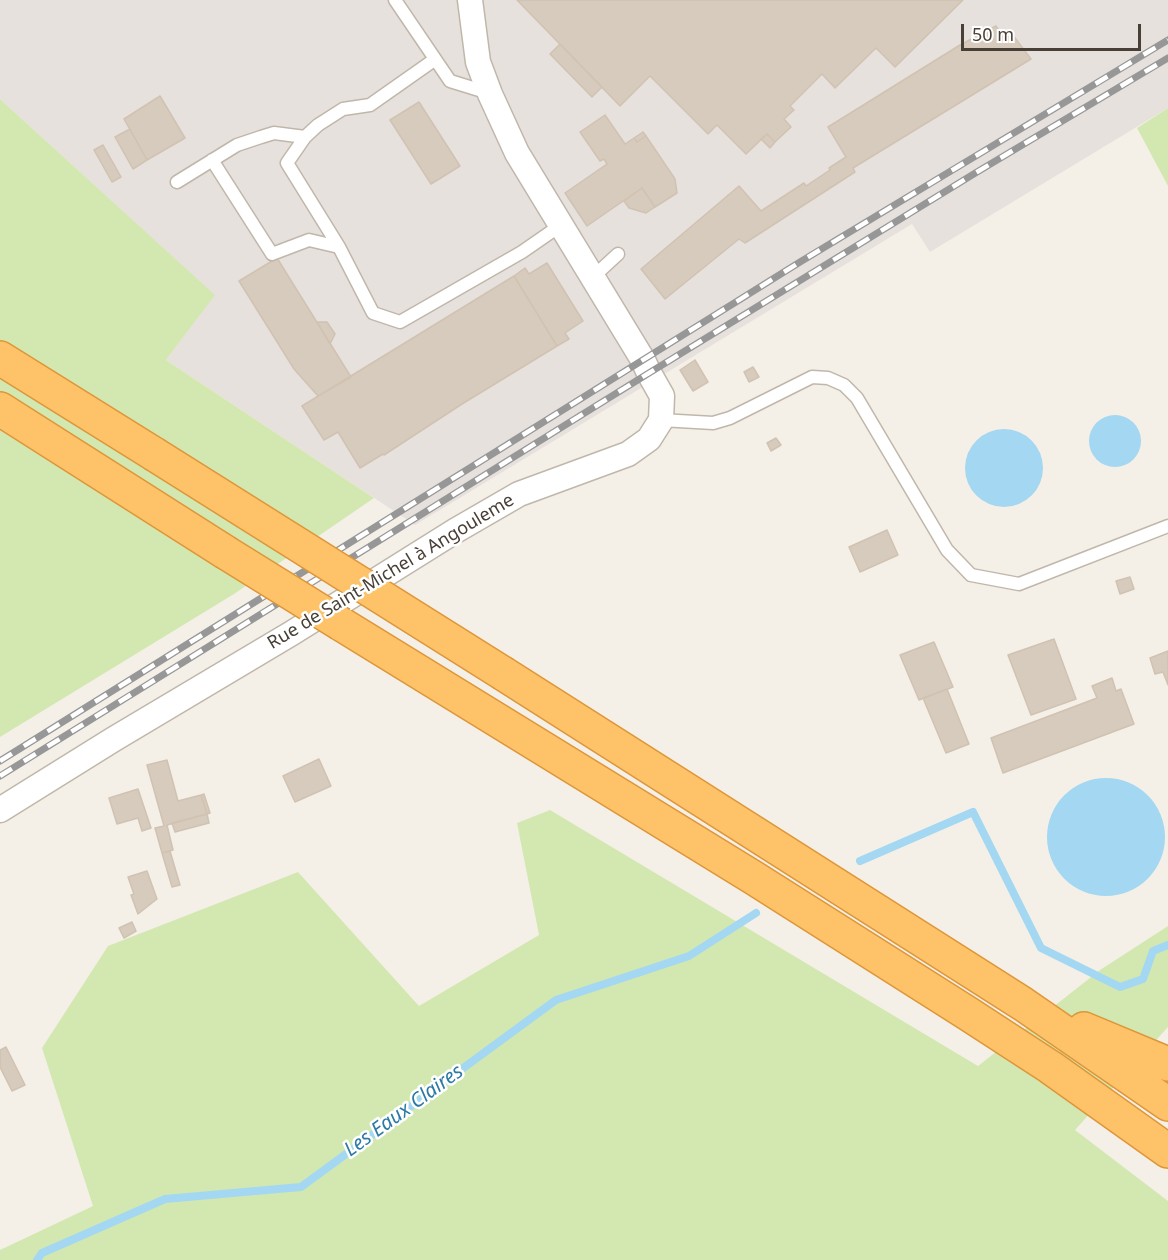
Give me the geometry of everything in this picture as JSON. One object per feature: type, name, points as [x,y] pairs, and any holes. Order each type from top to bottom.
[{"type":"highway","points":[[0,358],[504,674],[1023,1004],[1168,1104]]},
{"type":"highway","points":[[0,409],[225,552],[967,1012],[1050,1067],[1168,1151]]},
{"type":"highway","points":[[1023,1004],[1168,1064]]},
{"type":"street","points":[[470,0],[478,62],[490,94],[517,153],[643,360],[662,396],[661,420]]},
{"type":"street","name":"Rue de Saint-Michel à Angouleme","points":[[0,810],[519,494],[628,454],[649,439],[661,420]]},
{"type":"lane","points":[[395,0],[450,81],[490,94]]},
{"type":"lane","points":[[434,60],[370,105],[344,110],[318,125],[305,137],[287,163],[339,246],[373,313],[400,322],[522,252],[561,225]]},
{"type":"lane","points":[[177,182],[237,145],[274,133],[305,137]]},
{"type":"lane","points":[[212,160],[272,254],[309,240],[339,246]]},
{"type":"lane","points":[[593,277],[618,254]]},
{"type":"lane","points":[[661,420],[713,423],[730,418],[812,376],[828,378],[844,385],[857,399],[947,550],[971,575],[1019,584],[1168,526]]},
{"type":"shaded area","points":[[0,0],[1168,0],[1168,108],[930,252],[912,224],[415,525],[166,360],[214,295],[0,99]]},
{"type":"green space","points":[[0,99],[215,295],[166,360],[374,498],[234,594],[0,737]]},
{"type":"green space","points":[[1168,108],[1168,186],[1137,128]]},
{"type":"green space","points":[[550,810],[978,1066],[1100,970],[1168,926],[1168,1027],[1075,1130],[1168,1201],[1168,1260],[0,1260],[0,1250],[93,1206],[42,1048],[108,946],[298,872],[419,1006],[539,935],[517,823]]},
{"type":"water","points":[[1115,415],[1125,417],[1133,423],[1139,431],[1141,441],[1139,451],[1133,459],[1125,465],[1115,467],[1105,465],[1097,459],[1091,451],[1089,441],[1091,431],[1097,423],[1105,417]]},
{"type":"water","points":[[996,429],[1012,429],[1026,435],[1037,446],[1043,460],[1043,476],[1037,490],[1026,501],[1012,507],[996,507],[982,501],[971,490],[965,476],[965,460],[971,446],[982,435]]},
{"type":"water","points":[[1106,778],[1129,782],[1148,795],[1161,814],[1165,837],[1161,860],[1148,879],[1129,892],[1106,896],[1083,892],[1064,879],[1051,860],[1047,837],[1051,814],[1064,795],[1083,782]]},
{"type":"building","points":[[517,0],[963,0],[895,67],[876,48],[835,88],[822,74],[790,106],[794,110],[784,119],[791,127],[775,142],[767,134],[746,154],[717,125],[708,134],[650,76],[620,106]]},
{"type":"building","points":[[996,26],[1005,40],[1012,34],[1031,59],[853,168],[855,172],[745,243],[739,239],[665,299],[641,269],[739,186],[761,211],[804,183],[806,186],[830,170],[829,168],[846,157],[828,127],[960,45]]},
{"type":"building","points":[[560,44],[602,87],[592,97],[550,54]]},
{"type":"building","points":[[160,96],[185,138],[147,160],[124,119]]},
{"type":"building","points":[[419,102],[460,166],[431,184],[390,120]]},
{"type":"building","points":[[605,115],[625,144],[634,138],[637,142],[646,136],[675,179],[677,193],[655,207],[642,188],[587,226],[565,193],[607,164],[604,159],[600,161],[580,132]]},
{"type":"building","points":[[130,129],[147,160],[133,169],[115,137]]},
{"type":"building","points":[[643,132],[646,136],[637,142],[634,138]]},
{"type":"building","points":[[767,134],[775,142],[770,148],[761,139]]},
{"type":"building","points":[[103,145],[121,177],[112,182],[94,150]]},
{"type":"building","points":[[642,188],[655,207],[646,213],[629,208],[624,201]]},
{"type":"building","points":[[277,258],[351,377],[318,396],[294,369],[239,281]]},
{"type":"building","points":[[547,263],[583,321],[565,333],[569,339],[557,346],[514,276],[525,268],[529,274]]},
{"type":"building","points":[[514,276],[557,346],[360,468],[338,432],[324,440],[302,406]]},
{"type":"building","points":[[317,322],[327,322],[335,334],[330,344]]},
{"type":"building","points":[[695,360],[708,382],[693,391],[680,370]]},
{"type":"building","points":[[753,367],[759,377],[749,382],[744,372]]},
{"type":"building","points":[[776,438],[781,445],[771,451],[767,443]]},
{"type":"building","points":[[887,530],[898,555],[860,572],[849,547]]},
{"type":"building","points":[[1130,577],[1134,589],[1120,594],[1116,581]]},
{"type":"building","points":[[1054,639],[1076,699],[1031,715],[1008,655]]},
{"type":"building","points":[[934,642],[953,687],[919,700],[900,655]]},
{"type":"building","points":[[1168,651],[1168,685],[1163,672],[1155,674],[1150,658]]},
{"type":"building","points":[[1112,678],[1116,691],[1121,689],[1134,724],[1003,773],[991,738],[1097,698],[1092,686]]},
{"type":"building","points":[[947,689],[969,744],[946,753],[923,698]]},
{"type":"building","points":[[319,759],[331,786],[295,802],[283,776]]},
{"type":"building","points":[[167,760],[178,801],[201,795],[207,814],[167,825],[173,850],[162,853],[155,828],[164,826],[147,765]]},
{"type":"building","points":[[138,789],[151,828],[142,831],[138,818],[117,824],[109,798]]},
{"type":"building","points":[[204,794],[210,813],[207,814],[201,795]]},
{"type":"building","points":[[207,814],[209,823],[175,832],[172,823]]},
{"type":"building","points":[[170,851],[180,885],[172,887],[162,853]]},
{"type":"building","points":[[147,871],[157,899],[138,914],[131,895],[134,894],[128,877]]},
{"type":"building","points":[[132,922],[136,931],[124,938],[119,928]]},
{"type":"building","points":[[6,1047],[25,1085],[12,1091],[0,1067],[0,1050]]},
{"type":"waterway","name":"Les Eaux Claires","points":[[860,861],[973,812],[1041,948],[1120,987],[1143,979],[1153,951],[1168,945]]},
{"type":"waterway","name":"Les Eaux Claires","points":[[37,1260],[42,1253],[165,1199],[301,1187],[556,1000],[689,956],[756,913]]},
{"type":"railway","points":[[0,761],[800,262],[1168,40]]},
{"type":"railway","points":[[0,776],[649,373],[1168,58]]}]
